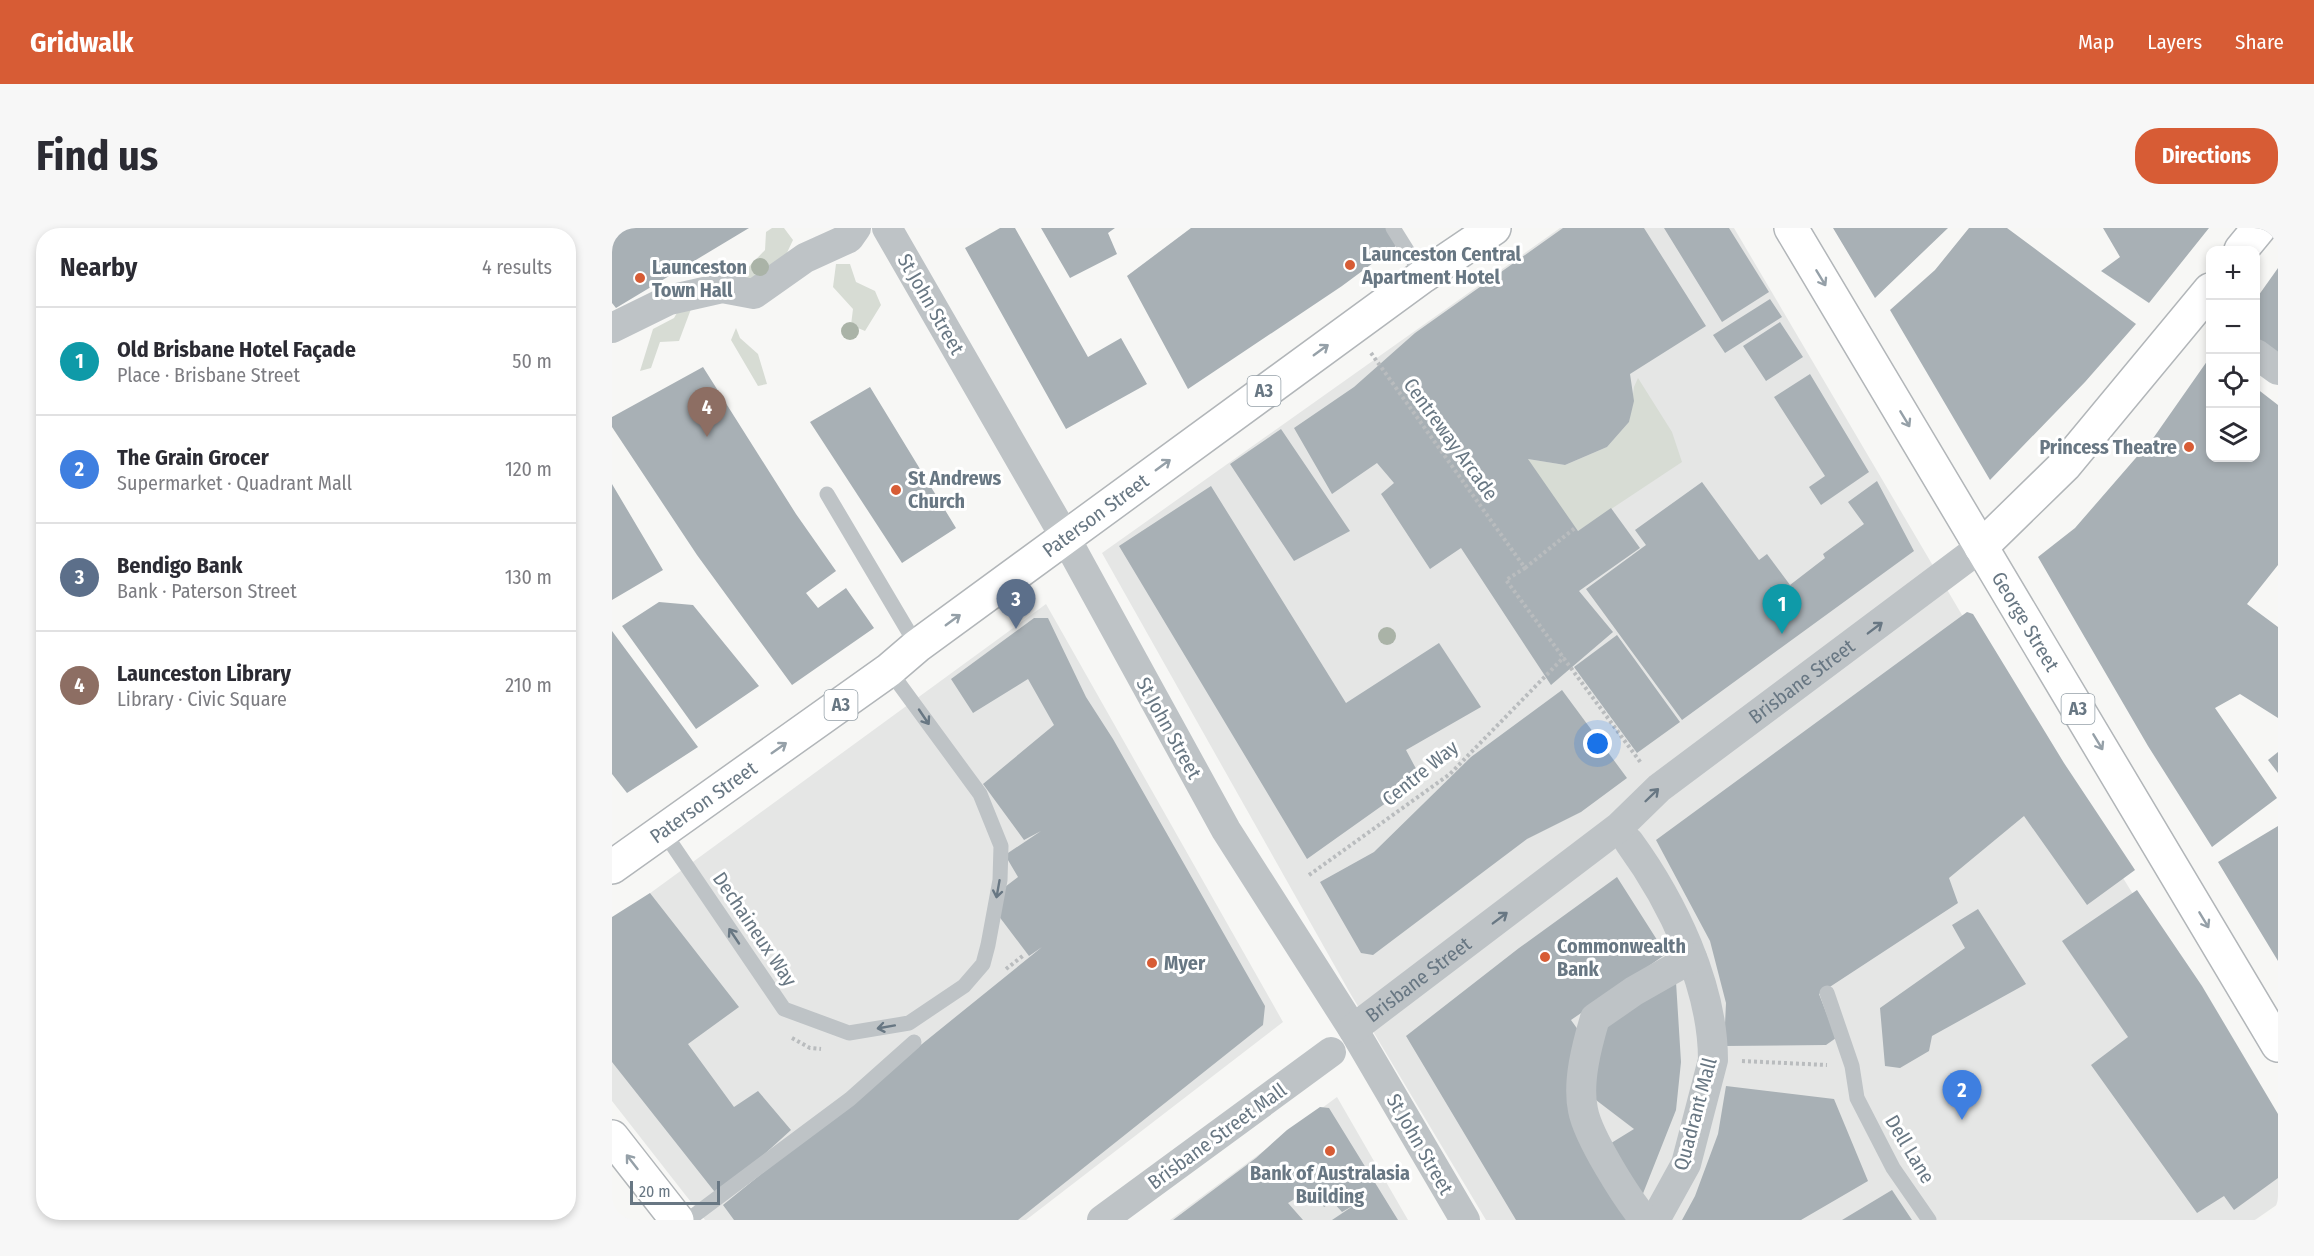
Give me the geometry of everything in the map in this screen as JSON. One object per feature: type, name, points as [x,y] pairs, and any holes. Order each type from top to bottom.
[{"type":"highway","name":"Paterson Street","points":[[612,867],[889,670],[917,646],[1065,537],[1423,276],[1494,228]]},
{"type":"highway","name":"George Street","points":[[1791,228],[2278,1045]]},
{"type":"highway","points":[[2244,246],[2259,228]]},
{"type":"highway","name":"Brisbane Street","points":[[1982,548],[2065,465],[2205,307]]},
{"type":"highway","points":[[612,1137],[677,1220]]},
{"type":"street","points":[[612,328],[669,300],[722,288],[754,294],[805,258],[849,238],[856,228]]},
{"type":"street","name":"St John Street","points":[[887,228],[1065,537],[1226,830],[1353,1029],[1465,1220]]},
{"type":"street","points":[[2260,357],[2278,370]]},
{"type":"street","name":"Brisbane Street","points":[[1353,1029],[1619,827],[1659,788],[1982,548]]},
{"type":"street","name":"Quadrant Mall","points":[[1629,842],[1668,900],[1692,958],[1713,1042],[1713,1060],[1686,1164],[1655,1220]]},
{"type":"street","points":[[1645,1220],[1634,1207],[1606,1161],[1583,1112],[1582,1089],[1589,1038],[1594,1018],[1634,991],[1692,958]]},
{"type":"street","name":"Brisbane Street Mall","points":[[1102,1220],[1331,1052]]},
{"type":"lane","points":[[1393,228],[1423,276]]},
{"type":"lane","points":[[827,494],[917,646]]},
{"type":"lane","name":"Dechaineux Way","points":[[663,831],[784,1009],[849,1033],[909,1023],[964,986],[983,963],[988,945],[999,880],[1001,846],[980,794],[889,670]]},
{"type":"lane","name":"Dell Lane","points":[[1827,993],[1852,1066],[1857,1098],[1893,1168],[1929,1220]]},
{"type":"lane","points":[[688,1220],[850,1099],[914,1042]]},
{"type":"path","name":"Centreway Arcade","points":[[1353,327],[1525,568]]},
{"type":"path","points":[[1575,528],[1525,568],[1506,580],[1647,771]]},
{"type":"path","name":"Centre Way","points":[[1309,875],[1450,774],[1564,657]]},
{"type":"path","points":[[1713,1060],[1852,1066]]},
{"type":"shaded area","points":[[772,228],[784,228],[793,240],[785,257],[750,288],[741,275],[765,250],[766,232]]},
{"type":"shaded area","points":[[1560,228],[1734,228],[1962,615],[2278,1131],[2278,1204],[2255,1220],[1486,1220],[1350,993],[1102,553]]},
{"type":"shaded area","points":[[836,264],[850,264],[856,282],[875,291],[881,305],[865,331],[851,325],[853,309],[833,287]]},
{"type":"shaded area","points":[[682,304],[691,309],[679,341],[660,342],[651,368],[640,371],[653,329],[674,318]]},
{"type":"shaded area","points":[[736,328],[740,338],[758,354],[767,384],[758,386],[731,340]]},
{"type":"shaded area","points":[[1638,378],[1672,432],[1682,462],[1578,531],[1533,473],[1528,459],[1565,465],[1607,447],[1629,422],[1634,387]]},
{"type":"shaded area","points":[[1046,604],[1283,1022],[1026,1220],[705,1220],[612,1101],[612,921]]},
{"type":"shaded area","points":[[1337,1097],[1408,1220],[1170,1220]]},
{"type":"building","name":"Launceston Town Hall","points":[[612,228],[749,228],[616,308],[612,303]]},
{"type":"building","points":[[1000,228],[1015,228],[1088,357],[1121,338],[1147,384],[1066,429],[965,248]]},
{"type":"building","points":[[1041,228],[1115,228],[1108,233],[1117,254],[1070,278]]},
{"type":"building","points":[[1191,228],[1390,228],[1400,243],[1342,286],[1188,389],[1127,276]]},
{"type":"building","points":[[1563,228],[1644,228],[1706,326],[1630,374],[1634,401],[1629,422],[1607,447],[1565,465],[1528,459],[1578,531],[1611,508],[1640,548],[1579,591],[1613,632],[1551,685],[1461,548],[1430,569],[1381,494],[1394,483],[1377,463],[1332,494],[1294,428],[1354,387],[1415,333]]},
{"type":"building","points":[[1664,228],[1729,228],[1769,292],[1722,322]]},
{"type":"building","points":[[1833,228],[1948,228],[1875,298]]},
{"type":"building","points":[[1969,228],[2007,228],[2136,324],[2085,382],[1990,480],[1890,310],[1935,270]]},
{"type":"building","points":[[2103,228],[2209,228],[2149,303],[2101,271],[2120,257]]},
{"type":"building","points":[[2278,268],[2278,360],[2260,348],[2260,293]]},
{"type":"building","points":[[1770,299],[1782,317],[1725,353],[1713,335]]},
{"type":"building","points":[[1780,322],[1803,357],[1766,381],[1743,346]]},
{"type":"building","points":[[2206,363],[2206,462],[2260,462],[2260,391],[2278,405],[2278,565],[2247,604],[2278,627],[2278,718],[2240,694],[2215,708],[2277,798],[2212,847],[2148,746],[2038,557],[2075,528],[2154,437]]},
{"type":"building","points":[[703,367],[796,514],[836,571],[806,593],[818,608],[846,588],[874,628],[792,685],[697,555],[612,427],[612,417]]},
{"type":"building","points":[[1810,374],[1869,472],[1821,505],[1809,487],[1825,476],[1774,397]]},
{"type":"building","points":[[870,387],[956,528],[902,563],[810,422]]},
{"type":"building","points":[[1281,429],[1350,531],[1294,561],[1230,464]]},
{"type":"building","points":[[1877,481],[1914,551],[1682,720],[1586,589],[1646,545],[1635,530],[1702,482],[1759,560],[1767,554],[1790,585],[1825,558],[1823,554],[1864,524],[1848,502]]},
{"type":"building","points":[[612,484],[663,570],[612,600]]},
{"type":"building","points":[[1211,486],[1346,703],[1439,643],[1481,707],[1406,750],[1421,778],[1307,859],[1119,546]]},
{"type":"building","points":[[659,602],[693,605],[759,686],[696,729],[622,626]]},
{"type":"building","points":[[1967,612],[1973,614],[2064,763],[2135,870],[2087,905],[2024,816],[1949,878],[1958,903],[1819,994],[1836,1038],[1826,1045],[1724,1046],[1726,1003],[1710,941],[1656,840]]},
{"type":"building","points":[[1034,618],[1048,618],[1086,697],[1113,739],[1265,1006],[1263,1025],[1018,1220],[734,1220],[723,1205],[1042,947],[1029,956],[998,915],[1001,890],[1018,877],[1005,855],[1041,831],[1024,840],[983,784],[1054,725],[1028,679],[973,713],[951,679]]},
{"type":"building","points":[[612,631],[698,747],[627,793],[612,774]]},
{"type":"building","points":[[1617,635],[1680,722],[1637,753],[1574,667]]},
{"type":"building","points":[[1562,690],[1627,778],[1581,812],[1527,839],[1373,955],[1361,953],[1320,882],[1374,852],[1471,757]]},
{"type":"building","points":[[2278,752],[2278,773],[2268,760]]},
{"type":"building","points":[[2278,826],[2278,961],[2218,862]]},
{"type":"building","points":[[1617,877],[1666,954],[1571,1020],[1581,1034],[1574,1111],[1633,1220],[1516,1220],[1406,1036],[1519,948]]},
{"type":"building","points":[[2137,890],[2202,986],[2278,1114],[2278,1178],[2234,1210],[2224,1196],[2197,1213],[2091,1065],[2128,1037],[2062,941]]},
{"type":"building","points":[[650,893],[739,1007],[688,1044],[734,1107],[758,1091],[791,1130],[718,1196],[612,1062],[612,917]]},
{"type":"building","points":[[1978,909],[2026,984],[1932,1036],[1929,1051],[1900,1068],[1885,1066],[1880,1008],[1965,948],[1952,925]]},
{"type":"building","points":[[1676,982],[1681,1062],[1676,1110],[1642,1196],[1608,1145],[1634,1129],[1592,1097],[1604,1021]]},
{"type":"building","points":[[1726,1086],[1834,1099],[1868,1181],[1801,1220],[1682,1220],[1695,1196],[1718,1134]]},
{"type":"building","points":[[1320,1107],[1329,1108],[1398,1220],[1332,1220],[1356,1204],[1342,1212],[1333,1202],[1324,1207],[1311,1189],[1288,1203],[1303,1220],[1173,1220],[1256,1158],[1287,1130]]},
{"type":"building","points":[[1892,1190],[1912,1220],[1842,1220]]},
{"type":"place","name":"Launceston Central Apartment Hotel","points":[[1350,265]]},
{"type":"place","name":"Launceston Town Hall","points":[[640,278]]},
{"type":"place","name":"Launceston Library","points":[[707,437]]},
{"type":"place","name":"Princess Theatre","points":[[2189,447]]},
{"type":"place","name":"St Andrews Church","points":[[896,490]]},
{"type":"place","name":"Bendigo Bank","points":[[1016,629]]},
{"type":"place","name":"Old Brisbane Hotel Façade","points":[[1782,634]]},
{"type":"place","name":"Commonwealth Bank","points":[[1545,957]]},
{"type":"place","name":"Myer","points":[[1152,963]]},
{"type":"place","name":"The Grain Grocer","points":[[1962,1120]]},
{"type":"place","name":"Bank of Australasia Building","points":[[1330,1151]]}]
